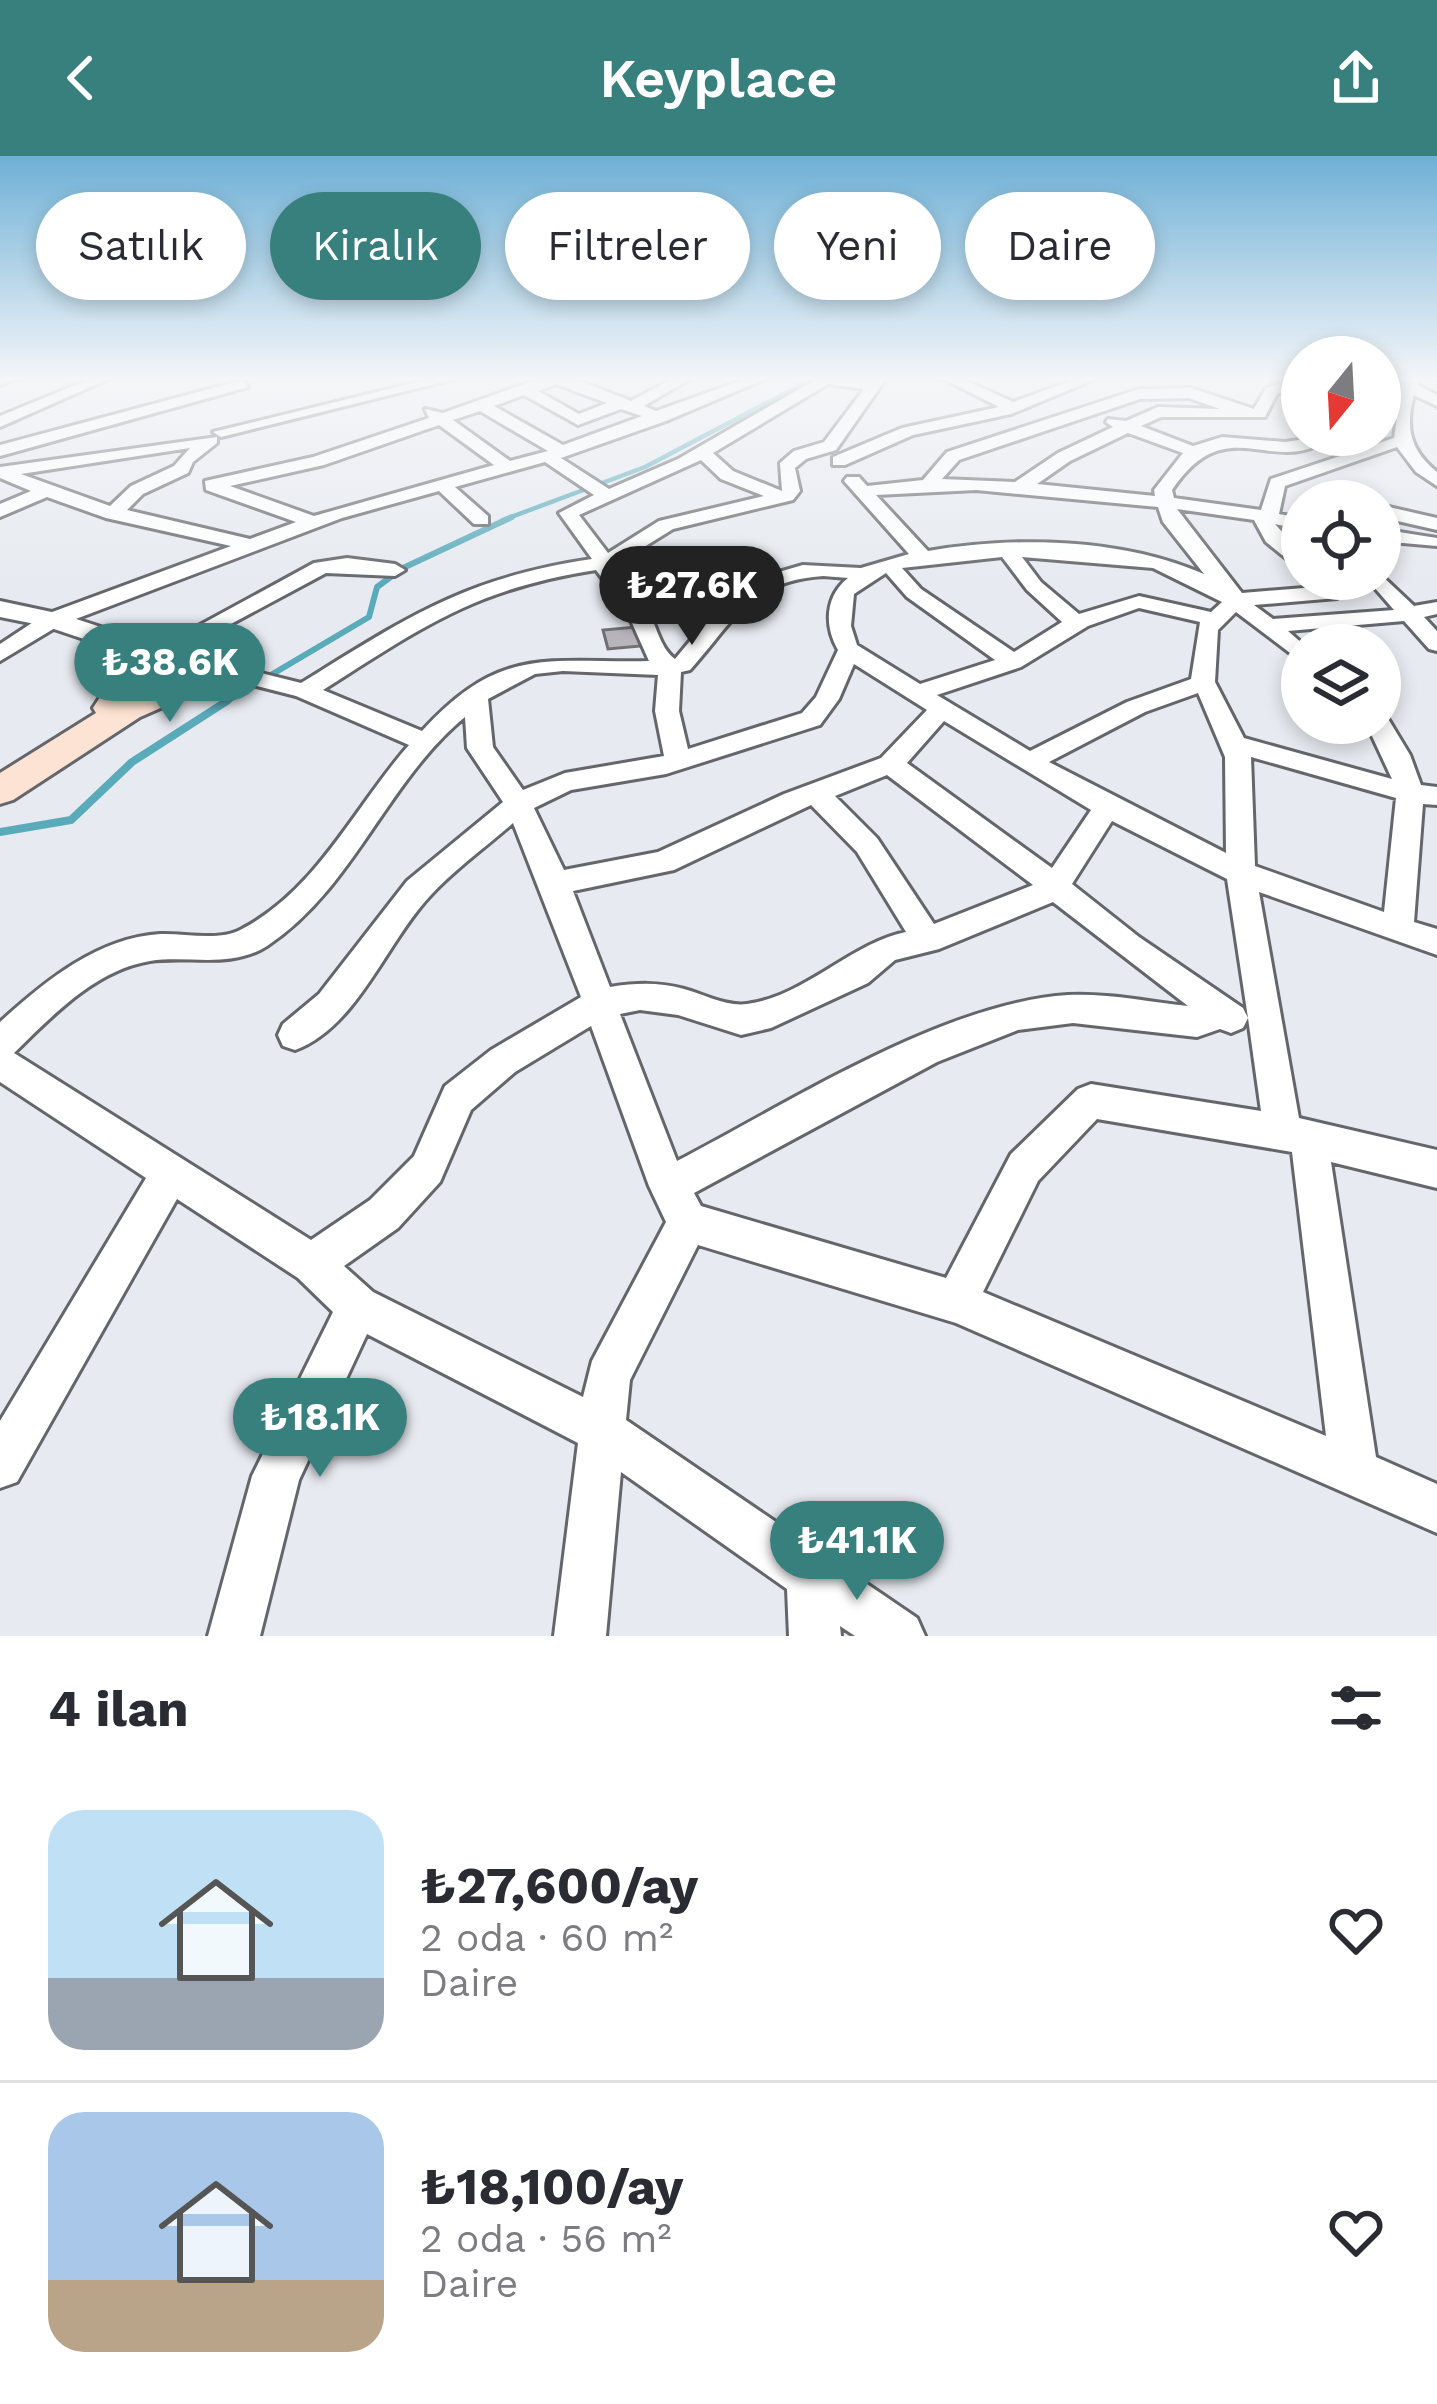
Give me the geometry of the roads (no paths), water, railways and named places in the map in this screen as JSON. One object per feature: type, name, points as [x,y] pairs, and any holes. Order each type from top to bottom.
[{"type":"main road","points":[[103,719],[129,679],[156,655]]},
{"type":"main road","points":[[0,790],[103,719],[163,689],[223,673]]},
{"type":"street","points":[[0,472],[156,446]]},
{"type":"street","points":[[113,514],[137,490],[182,469],[185,460],[203,446]]},
{"type":"street","points":[[211,485],[360,446]]},
{"type":"street","points":[[479,446],[509,468]]},
{"type":"street","points":[[543,446],[599,491]]},
{"type":"street","points":[[0,654],[52,620],[258,542],[578,446]]},
{"type":"street","points":[[670,668],[656,655],[638,612],[607,576],[605,563],[568,513],[599,491],[710,446]]},
{"type":"street","points":[[834,453],[838,446]]},
{"type":"street","points":[[304,691],[436,609],[526,575],[605,563],[666,524],[782,497],[791,491],[786,467],[790,461],[857,446]]},
{"type":"street","points":[[928,484],[953,456],[982,446]]},
{"type":"street","points":[[1020,488],[1086,446]]},
{"type":"street","points":[[1179,446],[1192,451]]},
{"type":"street","points":[[1162,502],[1171,475],[1192,451],[1211,446]]},
{"type":"street","points":[[1407,446],[1417,464],[1437,482]]},
{"type":"street","points":[[702,451],[727,475],[782,497]]},
{"type":"street","points":[[834,453],[860,492],[922,556]]},
{"type":"street","points":[[1281,545],[1273,538],[1277,483],[1344,456]]},
{"type":"street","points":[[1417,464],[1437,466]]},
{"type":"street","points":[[182,469],[192,479],[314,522]]},
{"type":"street","points":[[0,472],[113,514],[258,542],[309,572]]},
{"type":"street","points":[[442,484],[481,520]]},
{"type":"street","points":[[860,492],[928,484],[1020,488],[1273,507],[1281,512]]},
{"type":"street","points":[[0,511],[44,492]]},
{"type":"street","points":[[1162,502],[1236,600]]},
{"type":"street","points":[[1401,520],[1435,535]]},
{"type":"street","points":[[1401,536],[1435,535]]},
{"type":"street","points":[[1281,637],[1236,600],[1156,563],[1046,550],[922,556],[863,575],[844,591],[840,605],[840,636],[849,650],[1031,761],[1241,872],[1437,942]]},
{"type":"street","points":[[1008,551],[1034,586],[1076,623]]},
{"type":"street","points":[[156,655],[309,572],[347,564],[395,569]]},
{"type":"street","points":[[890,566],[914,593],[1012,662]]},
{"type":"street","points":[[0,1044],[46,1000],[121,954],[245,943],[285,917],[329,870],[426,742],[475,694],[532,667],[670,668],[693,654],[739,598],[767,580],[825,568],[863,575]]},
{"type":"street","points":[[1281,596],[1236,600],[1214,619],[1207,628],[1204,682],[1234,744],[1241,872],[1267,1040],[1296,1135],[1354,1469]]},
{"type":"street","points":[[1396,600],[1437,644]]},
{"type":"street","points":[[555,883],[664,862],[815,792],[890,764],[919,738],[930,700],[1012,662],[1076,623],[1139,602],[1214,619]]},
{"type":"street","points":[[1269,626],[1411,615],[1437,608]]},
{"type":"street","points":[[0,609],[52,620],[223,673],[276,681],[426,742]]},
{"type":"street","points":[[295,1035],[331,1004],[418,889],[518,804],[565,782],[678,760],[811,719],[827,699],[849,650]]},
{"type":"street","points":[[670,668],[667,711],[678,760]]},
{"type":"street","points":[[1031,761],[1136,707],[1204,682]]},
{"type":"street","points":[[475,694],[480,748],[518,804],[555,883],[678,1204],[957,1302],[1354,1469],[1437,1510]]},
{"type":"street","points":[[1234,744],[1424,795]]},
{"type":"street","points":[[1390,744],[1424,795],[1398,928]]},
{"type":"street","points":[[890,764],[1000,842],[1053,889],[1267,1040]]},
{"type":"street","points":[[815,792],[867,845],[928,940]]},
{"type":"street","points":[[312,1264],[383,1214],[428,1169],[458,1098],[503,1061],[600,1003],[640,996],[679,1001],[741,1020],[771,1013],[857,973],[886,949],[928,940],[1053,889],[1109,804]]},
{"type":"street","points":[[580,1636],[608,1377],[678,1204],[925,1051],[1017,1016],[1073,1009],[1197,1022],[1224,1013]]},
{"type":"street","points":[[0,1063],[312,1264],[358,1307],[602,1430],[899,1636]]},
{"type":"street","points":[[957,1302],[1013,1180],[1049,1132],[1091,1101],[1296,1135],[1437,1169]]},
{"type":"street","points":[[0,1465],[171,1172]]},
{"type":"street","points":[[234,1636],[276,1476],[358,1307]]},
{"type":"street","points":[[812,1575],[815,1636]]},
{"type":"waterway","points":[[503,520],[645,467],[685,446]]},
{"type":"waterway","points":[[226,702],[369,617],[377,587],[403,568],[512,517]]},
{"type":"waterway","points":[[0,832],[71,820],[132,762],[226,702]]},
{"type":"waterway","points":[[222,704],[226,702]]}]
